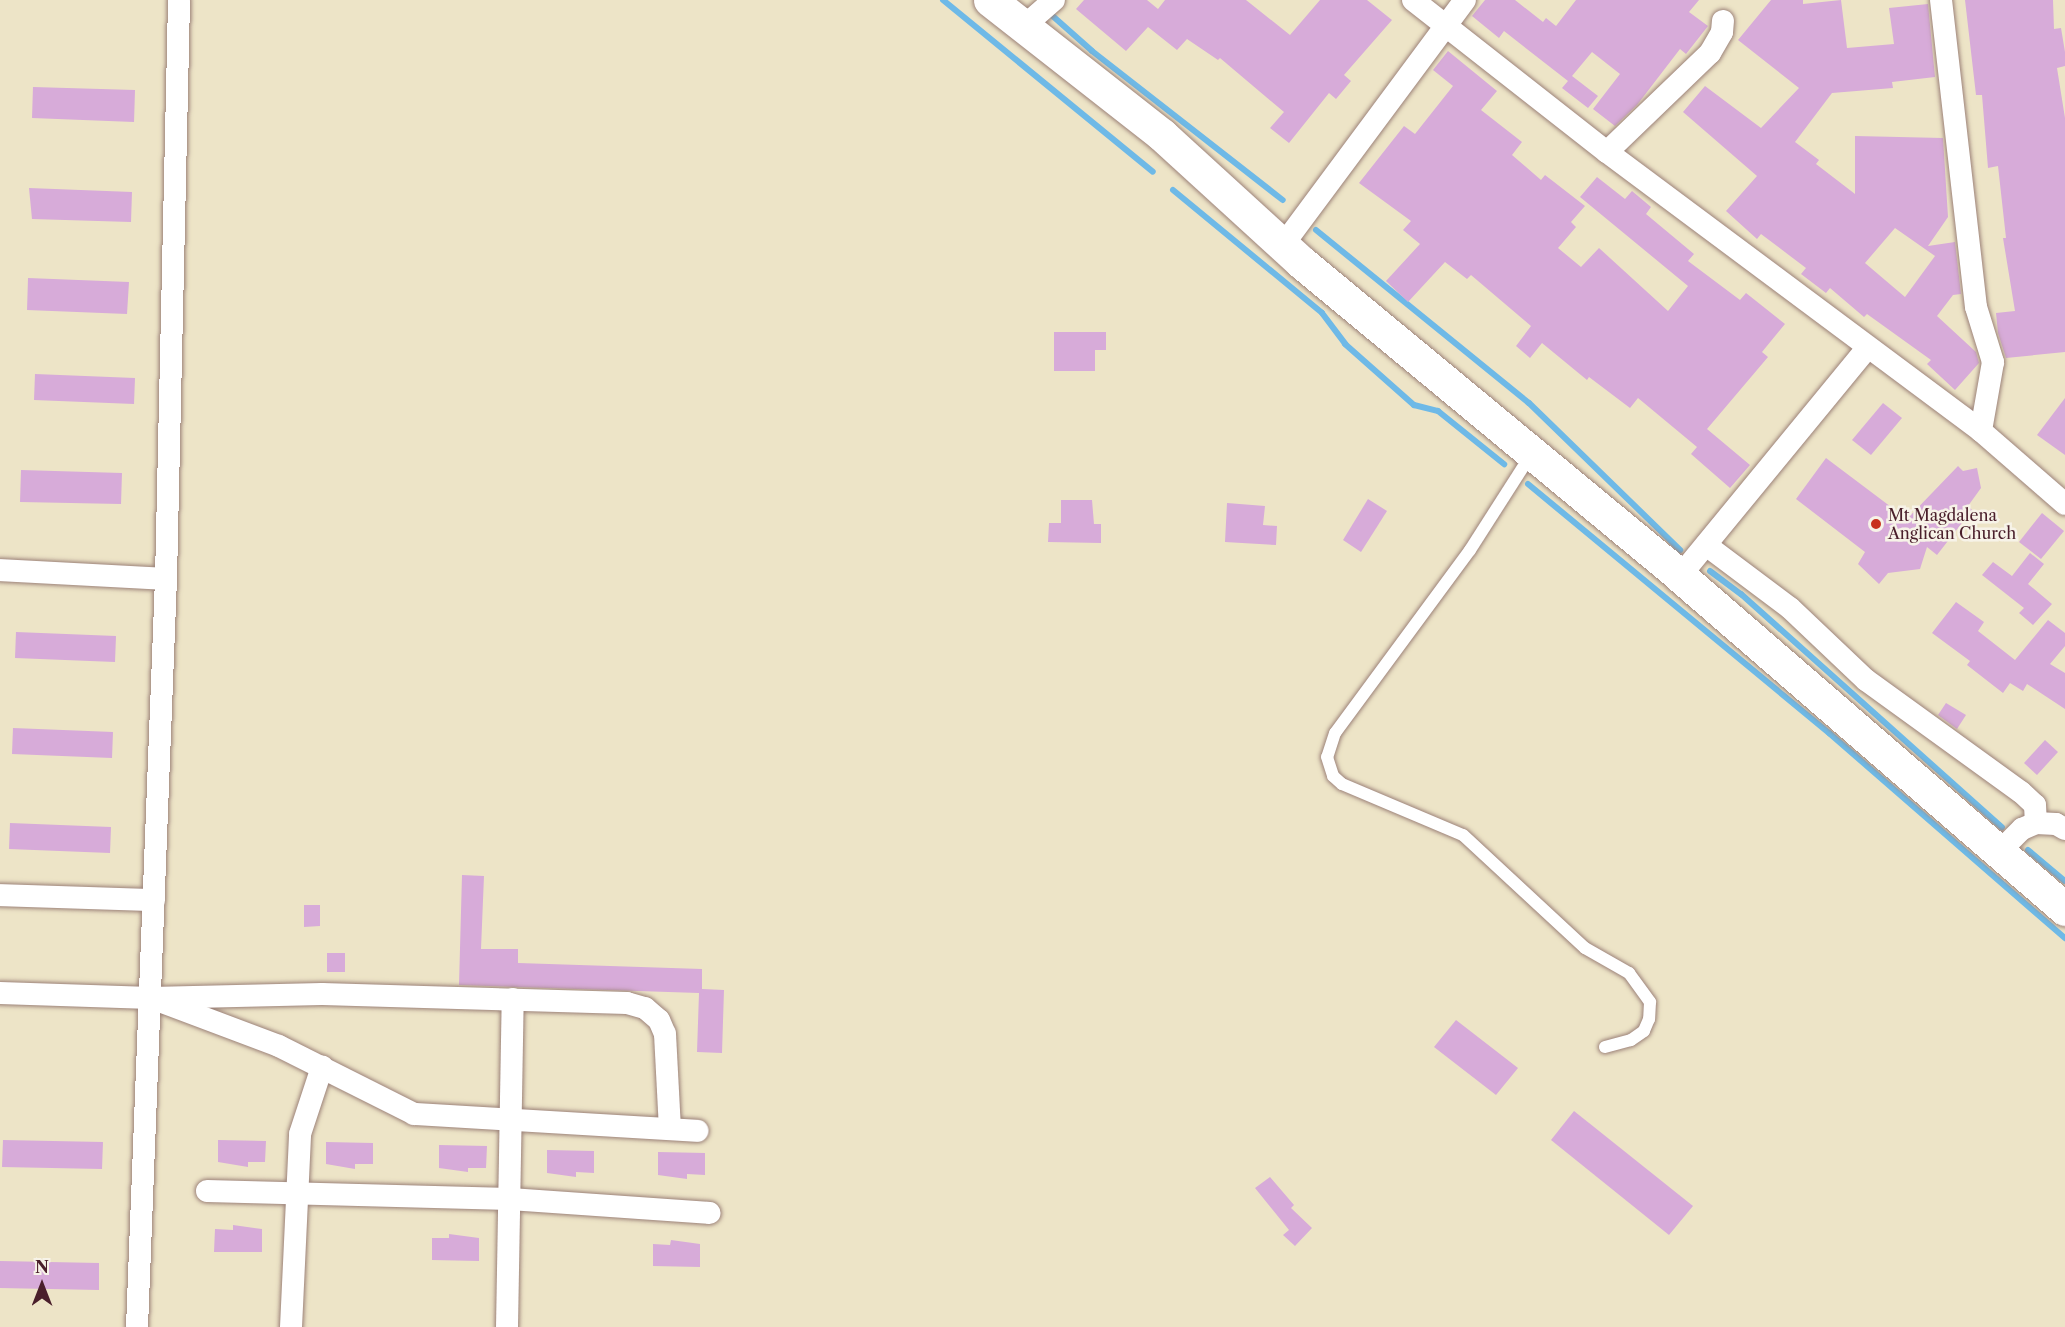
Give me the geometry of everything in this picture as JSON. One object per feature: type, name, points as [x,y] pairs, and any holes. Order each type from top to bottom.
[{"type":"main road","points":[[990,0],[1162,135],[1283,245],[1680,576],[2001,850],[2065,909]]},
{"type":"street","points":[[137,1327],[166,579],[179,0]]},
{"type":"street","points":[[1023,27],[1054,0]]},
{"type":"street","points":[[1413,0],[1607,152],[1981,431],[2065,504]]},
{"type":"street","points":[[1283,245],[1417,68],[1444,25],[1465,0]]},
{"type":"street","points":[[1941,0],[1976,307],[1993,362],[1981,431]]},
{"type":"street","points":[[1607,152],[1710,53],[1722,32],[1723,21]]},
{"type":"street","points":[[1680,576],[1867,348]]},
{"type":"street","points":[[1706,545],[1791,608],[1866,680],[2021,792],[2036,805],[2036,823]]},
{"type":"street","points":[[0,570],[166,579]]},
{"type":"street","points":[[2001,850],[2022,829],[2036,823],[2056,824],[2065,829]]},
{"type":"street","points":[[0,895],[154,900]]},
{"type":"street","points":[[0,993],[151,998],[322,994],[627,1003],[645,1008],[659,1020],[668,1053],[670,1128]]},
{"type":"street","points":[[151,998],[279,1046],[414,1114],[512,1122],[697,1131]]},
{"type":"street","points":[[507,1327],[513,999]]},
{"type":"street","points":[[291,1327],[295,1194],[300,1134],[322,1067]]},
{"type":"street","points":[[207,1191],[510,1199],[710,1213]]},
{"type":"lane","points":[[1532,453],[1470,550],[1335,733],[1327,757],[1333,776],[1342,784],[1463,835],[1586,948],[1629,973],[1650,1002],[1649,1019],[1644,1031],[1631,1040],[1605,1047]]},
{"type":"building","points":[[1084,0],[1147,0],[1158,9],[1165,0],[1246,0],[1290,35],[1320,0],[1367,0],[1392,20],[1344,75],[1351,81],[1336,99],[1329,93],[1289,143],[1270,128],[1284,112],[1220,58],[1218,60],[1187,39],[1177,50],[1148,27],[1126,51],[1076,9]]},
{"type":"building","points":[[1485,0],[1515,0],[1543,22],[1546,18],[1556,26],[1576,0],[1699,0],[1689,12],[1708,26],[1686,54],[1680,49],[1637,105],[1615,126],[1593,109],[1620,74],[1592,52],[1572,76],[1598,96],[1588,108],[1562,88],[1568,81],[1504,31],[1499,38],[1472,16]]},
{"type":"building","points":[[1771,0],[1803,0],[1803,4],[1841,0],[1847,48],[1894,44],[1889,8],[1928,4],[1935,77],[1892,82],[1893,88],[1832,93],[1795,142],[1819,160],[1816,164],[1855,194],[1855,136],[1943,138],[1948,217],[1928,246],[1955,242],[1961,294],[1953,295],[1937,316],[1976,352],[1979,363],[1955,390],[1927,364],[1931,360],[1867,314],[1864,317],[1830,288],[1826,293],[1801,274],[1806,268],[1761,234],[1757,239],[1726,211],[1757,176],[1683,112],[1705,86],[1761,128],[1799,88],[1738,40]],"holes":[[[1895,228],[1935,256],[1905,297],[1865,263]]]},
{"type":"building","points":[[1965,0],[2053,0],[2054,29],[2061,28],[2065,66],[2057,68],[2065,118],[2065,352],[2006,358],[1998,333],[1996,313],[2015,311],[2003,238],[2006,238],[1998,166],[1988,168],[1982,95],[1976,95]]},
{"type":"building","points":[[1448,51],[1497,91],[1481,110],[1522,142],[1512,155],[1541,180],[1545,175],[1585,206],[1571,222],[1576,227],[1558,248],[1581,267],[1599,248],[1668,311],[1688,286],[1580,197],[1597,177],[1625,199],[1632,191],[1651,207],[1646,214],[1694,254],[1688,261],[1740,300],[1746,293],[1785,324],[1762,352],[1768,357],[1707,429],[1750,465],[1730,488],[1691,454],[1697,447],[1638,398],[1630,408],[1589,377],[1587,380],[1542,343],[1530,358],[1516,346],[1531,326],[1471,275],[1467,279],[1445,262],[1408,302],[1386,281],[1420,244],[1403,230],[1411,221],[1359,183],[1404,126],[1415,134],[1453,86],[1433,70]]},
{"type":"building","points":[[33,87],[135,90],[134,122],[32,118]]},
{"type":"building","points":[[29,188],[132,192],[131,222],[32,219]]},
{"type":"building","points":[[28,278],[129,282],[127,314],[27,310]]},
{"type":"building","points":[[1054,332],[1106,332],[1106,350],[1095,350],[1095,371],[1054,371]]},
{"type":"building","points":[[35,374],[135,378],[134,404],[34,400]]},
{"type":"building","points":[[2065,398],[2065,455],[2037,435]]},
{"type":"building","points":[[1883,403],[1902,418],[1871,455],[1852,440]]},
{"type":"building","name":"Mt Magdalena Anglican Church","points":[[1826,458],[1907,519],[1958,466],[1963,471],[1977,468],[1981,488],[1968,506],[1972,510],[1937,555],[1927,547],[1920,569],[1888,573],[1879,584],[1858,564],[1865,552],[1796,499]]},
{"type":"building","points":[[21,470],[122,473],[121,504],[20,502]]},
{"type":"building","points":[[1368,499],[1387,511],[1361,552],[1343,540]]},
{"type":"building","points":[[1061,500],[1092,500],[1094,524],[1101,524],[1101,543],[1048,542],[1049,523],[1061,523]]},
{"type":"building","points":[[1227,503],[1265,506],[1263,525],[1277,526],[1276,545],[1225,542]]},
{"type":"building","points":[[2042,513],[2064,531],[2041,559],[2019,542]]},
{"type":"building","points":[[2030,553],[2044,564],[2028,584],[2052,604],[2033,625],[2019,613],[2024,608],[1982,575],[1993,562],[2012,576]]},
{"type":"building","points":[[1956,602],[1984,622],[1978,631],[2015,660],[2048,620],[2065,633],[2065,646],[2050,664],[2065,673],[2065,709],[2027,684],[2023,691],[2010,683],[2003,693],[1967,665],[1970,661],[1932,633]]},
{"type":"building","points":[[16,632],[116,636],[115,662],[15,658]]},
{"type":"building","points":[[1946,703],[1966,715],[1957,729],[1938,715]]},
{"type":"building","points":[[13,728],[113,732],[112,758],[12,754]]},
{"type":"building","points":[[2045,740],[2058,752],[2037,775],[2024,763]]},
{"type":"building","points":[[10,823],[111,827],[110,853],[9,849]]},
{"type":"building","points":[[462,875],[484,876],[481,949],[518,949],[518,963],[702,969],[702,989],[724,990],[722,1053],[697,1052],[699,993],[459,985]]},
{"type":"building","points":[[304,905],[320,905],[320,926],[304,927]]},
{"type":"building","points":[[327,953],[345,953],[345,972],[327,972]]},
{"type":"building","points":[[1456,1020],[1518,1068],[1496,1095],[1434,1047]]},
{"type":"building","points":[[1574,1111],[1693,1206],[1669,1235],[1551,1140]]},
{"type":"building","points":[[3,1140],[103,1142],[102,1169],[2,1167]]},
{"type":"building","points":[[218,1140],[266,1141],[265,1162],[248,1162],[248,1167],[218,1162]]},
{"type":"building","points":[[326,1142],[373,1143],[373,1164],[355,1164],[355,1169],[326,1164]]},
{"type":"building","points":[[439,1145],[487,1146],[486,1168],[468,1168],[468,1172],[439,1168]]},
{"type":"building","points":[[547,1150],[594,1151],[594,1173],[576,1172],[576,1177],[547,1173]]},
{"type":"building","points":[[658,1152],[705,1153],[705,1175],[687,1174],[687,1179],[658,1175]]},
{"type":"building","points":[[1270,1177],[1294,1205],[1291,1208],[1312,1228],[1295,1246],[1283,1235],[1289,1230],[1255,1188]]},
{"type":"building","points":[[233,1225],[262,1229],[262,1252],[214,1252],[215,1229],[233,1230]]},
{"type":"building","points":[[449,1234],[479,1238],[479,1261],[432,1260],[432,1238],[449,1238]]},
{"type":"building","points":[[671,1240],[700,1244],[700,1267],[653,1266],[653,1244],[670,1245]]},
{"type":"building","points":[[0,1261],[99,1263],[99,1290],[0,1288]]},
{"type":"waterway","points":[[943,0],[1153,172]]},
{"type":"waterway","points":[[1047,11],[1092,51],[1283,200]]},
{"type":"waterway","points":[[1173,190],[1322,313],[1345,344],[1414,405],[1438,411],[1504,464]]},
{"type":"waterway","points":[[1316,230],[1529,403],[1680,550]]},
{"type":"waterway","points":[[1528,484],[1829,733],[2065,938]]},
{"type":"waterway","points":[[1710,571],[1741,594],[2002,827]]},
{"type":"waterway","points":[[2028,850],[2065,881]]},
{"type":"place","name":"Mt Magdalena Anglican Church","points":[[1876,524]]}]
